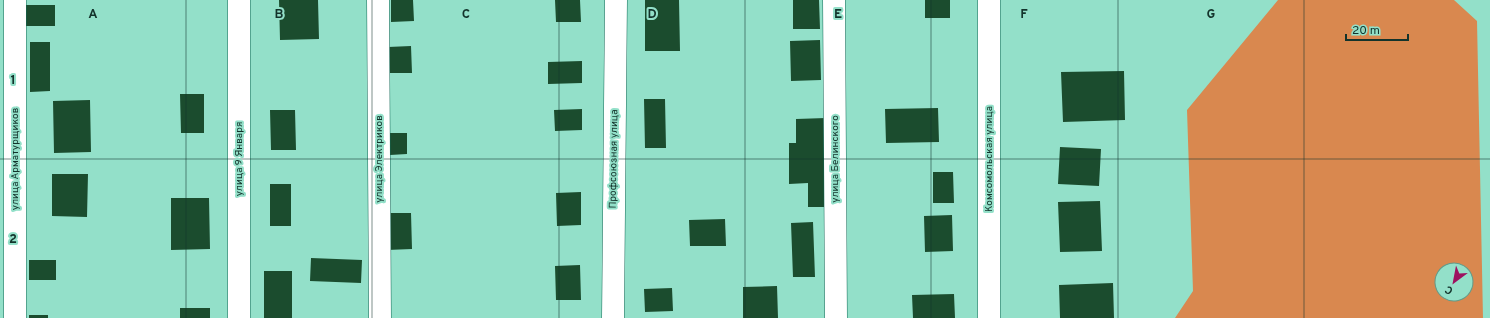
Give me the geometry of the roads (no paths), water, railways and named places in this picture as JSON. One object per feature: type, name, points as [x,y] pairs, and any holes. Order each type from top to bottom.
[{"type":"street","name":"улица Арматурщиков","points":[[15,0],[16,318]]},
{"type":"street","name":"улица 9 Января","points":[[238,318],[239,0]]},
{"type":"street","name":"улица Электриков","points":[[378,0],[380,318]]},
{"type":"street","name":"Профсоюзная улица","points":[[613,318],[616,0]]},
{"type":"street","name":"улица Белинского","points":[[834,0],[836,318]]},
{"type":"street","name":"Комсомольская улица","points":[[989,318],[990,0]]}]
